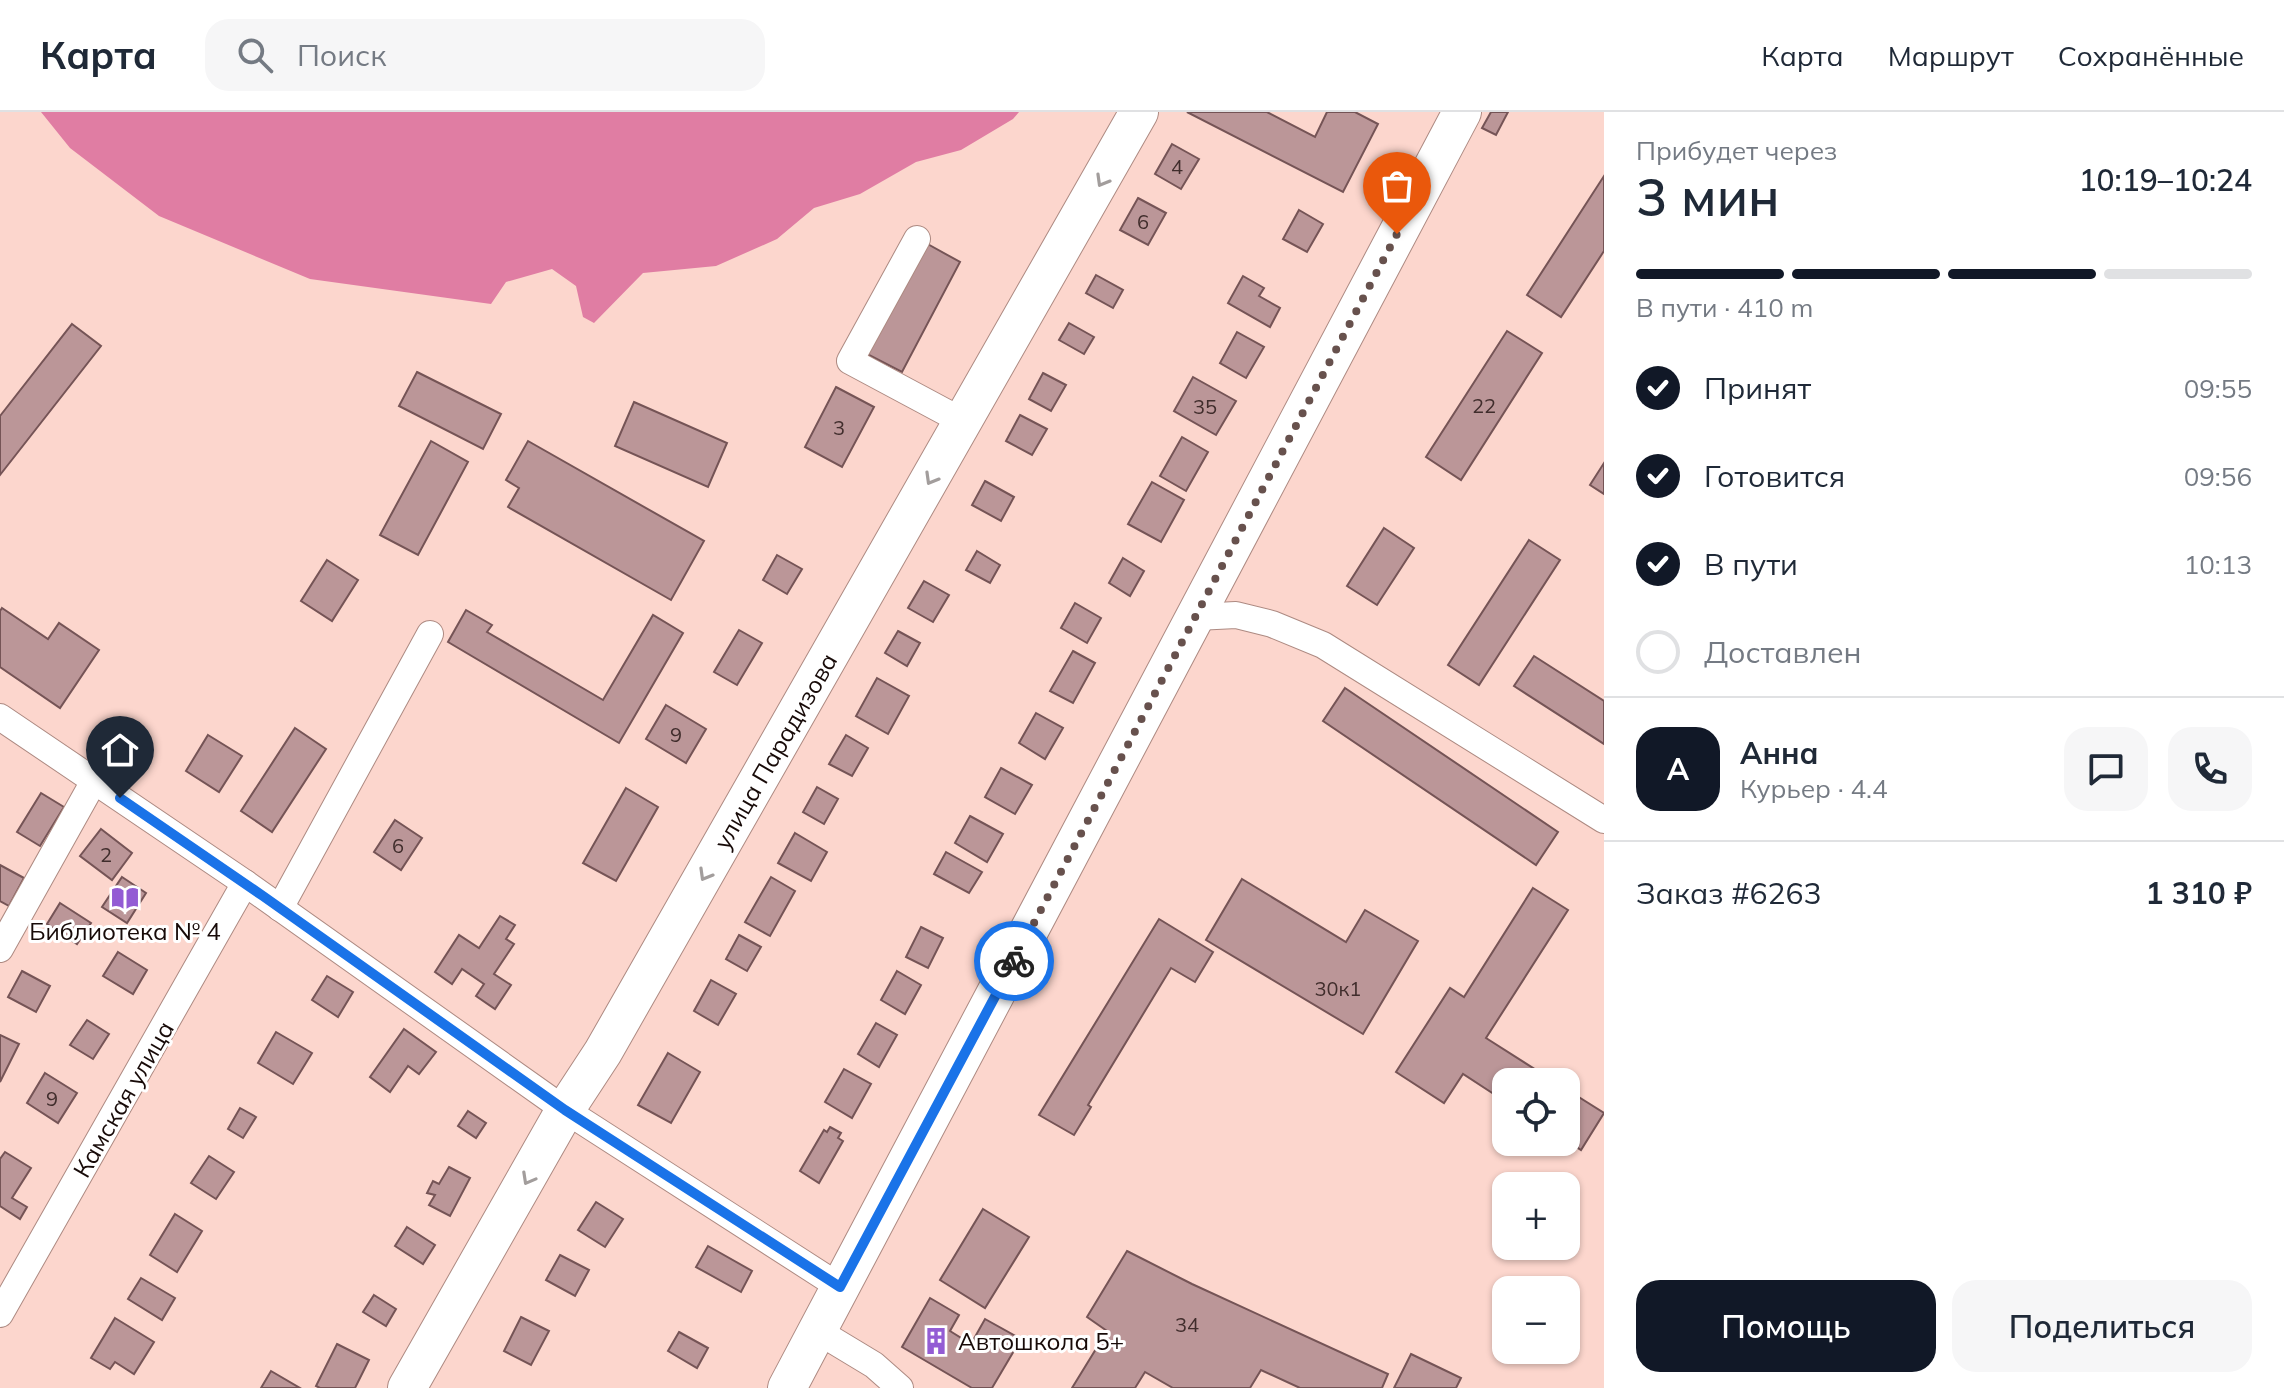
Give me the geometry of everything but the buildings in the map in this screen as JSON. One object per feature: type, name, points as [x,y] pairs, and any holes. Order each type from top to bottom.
[{"type":"highway","name":"улица Парадизова","points":[[407,1388],[565,1110],[603,1052],[1139,112]]},
{"type":"highway","points":[[787,1388],[1462,112]]},
{"type":"street","points":[[917,239],[850,361],[964,422]]},
{"type":"street","points":[[1196,617],[1236,615],[1272,624],[1323,645],[1604,820]]},
{"type":"street","points":[[280,908],[430,634]]},
{"type":"street","points":[[0,717],[245,883],[565,1110],[840,1287]]},
{"type":"street","points":[[0,949],[94,781]]},
{"type":"street","name":"Камская улица","points":[[0,1314],[245,883]]},
{"type":"street","points":[[816,1330],[874,1365],[900,1388]]},
{"type":"shaded area","points":[[41,112],[1019,112],[1013,119],[961,150],[916,162],[860,194],[814,208],[777,239],[716,266],[643,273],[594,323],[583,317],[576,286],[552,269],[506,282],[491,304],[310,279],[159,216],[70,148]]},
{"type":"way so far","points":[[1014,961],[1397,234]]},
{"type":"place","name":"Библиотека № 4","points":[[125,898]]},
{"type":"place","name":"Автошкола 5+","points":[[936,1341]]},
{"type":"route","points":[[120,798],[565,1110],[840,1287],[1014,961]]}]
